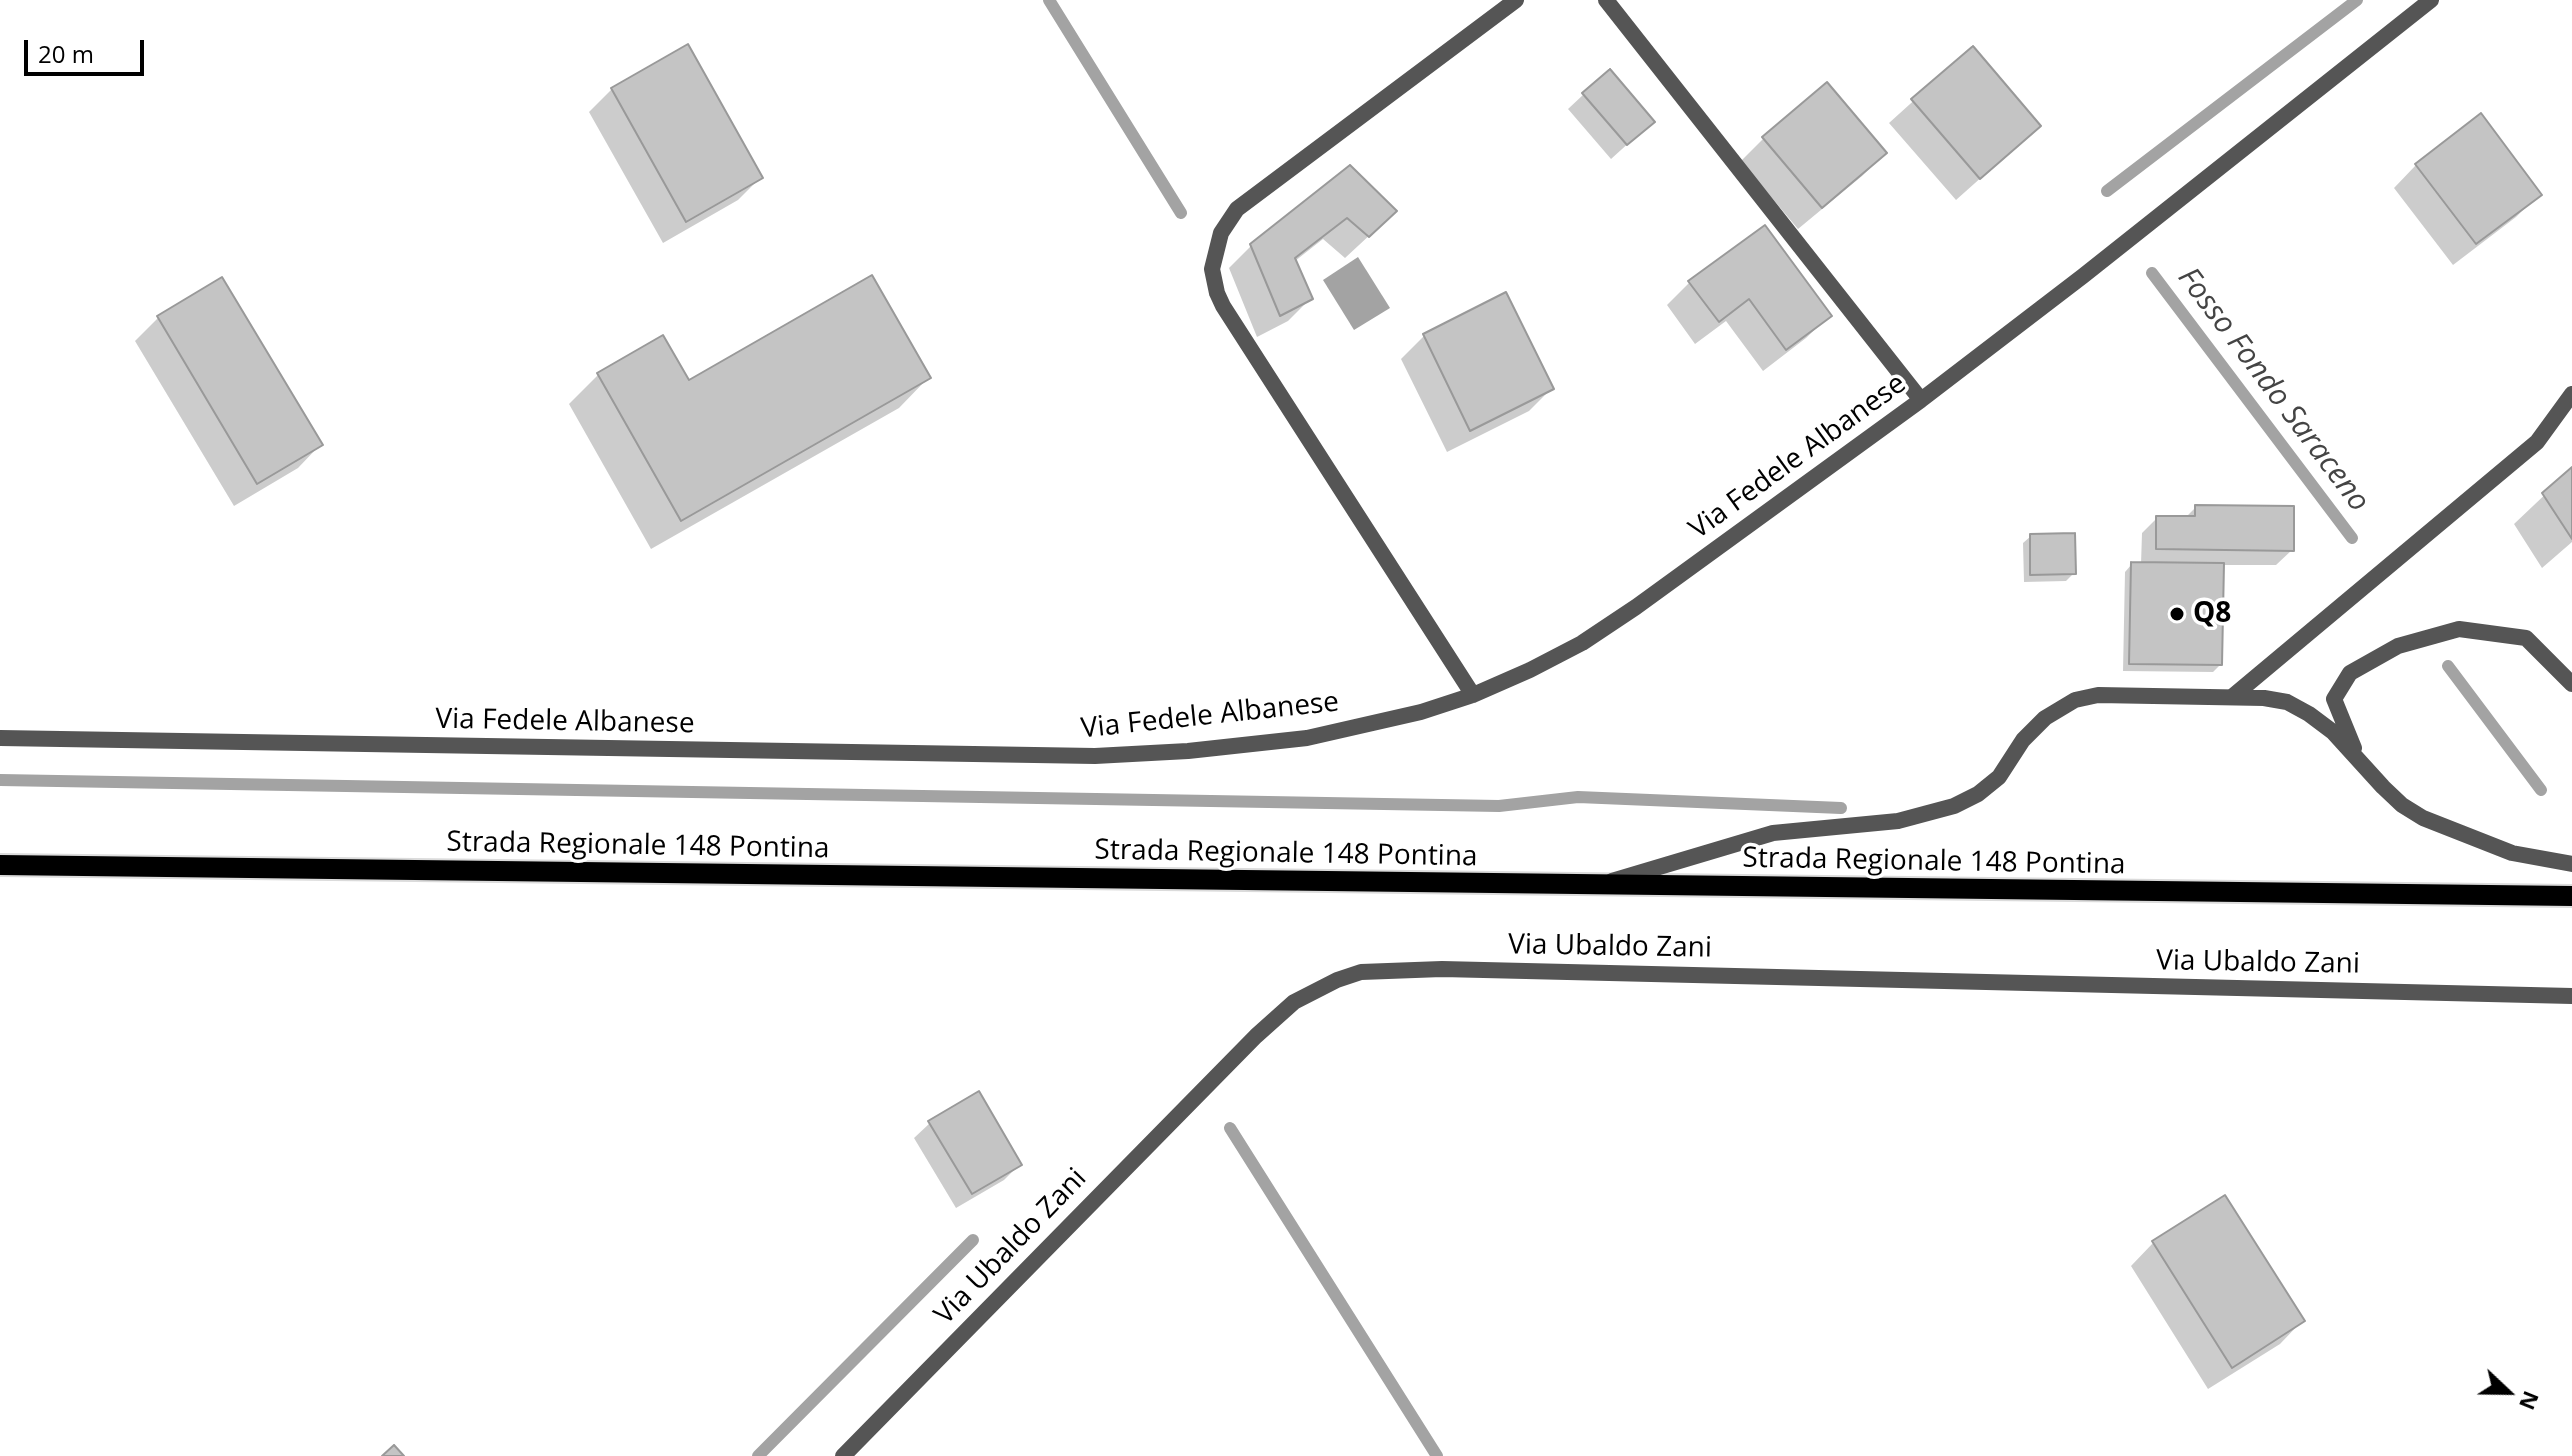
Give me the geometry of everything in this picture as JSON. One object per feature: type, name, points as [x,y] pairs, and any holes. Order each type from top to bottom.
[{"type":"main road","name":"Strada Regionale 148 Pontina","points":[[0,865],[2572,896]]},
{"type":"street","points":[[1473,695],[1223,306],[1212,279],[1212,269],[1221,233],[1237,209],[1516,0]]},
{"type":"street","points":[[1606,0],[1921,400]]},
{"type":"street","name":"Via Fedele Albanese","points":[[0,738],[1095,756],[1188,751],[1307,738],[1394,720],[1473,695],[1530,670],[1599,632],[1921,400],[2083,276],[2431,0]]},
{"type":"street","points":[[2232,697],[2537,442],[2572,394]]},
{"type":"street","points":[[2357,757],[2334,699],[2350,673],[2398,646],[2459,629],[2526,638],[2572,684]]},
{"type":"street","points":[[1594,886],[1773,833],[1898,821],[1954,806],[1978,794],[1999,777],[2023,740],[2045,718],[2066,704],[2086,696],[2264,698],[2298,707],[2333,732],[2402,805],[2433,823],[2512,853],[2572,864]]},
{"type":"street","name":"Via Ubaldo Zani","points":[[843,1456],[1256,1036],[1294,1002],[1337,980],[1361,972],[1442,969],[2572,996]]},
{"type":"shaded area","points":[[1358,257],[1390,308],[1354,330],[1323,280]]},
{"type":"building","points":[[688,44],[763,178],[686,222],[611,88]]},
{"type":"building","points":[[1973,46],[2041,126],[1980,179],[1911,99]]},
{"type":"building","points":[[1610,69],[1655,122],[1627,145],[1582,93]]},
{"type":"building","points":[[1827,82],[1887,153],[1822,208],[1762,137]]},
{"type":"building","points":[[2481,113],[2542,195],[2476,244],[2415,164]]},
{"type":"building","points":[[1350,165],[1397,211],[1369,237],[1347,218],[1295,258],[1313,299],[1280,316],[1250,244]]},
{"type":"building","points":[[1765,225],[1832,316],[1786,350],[1749,299],[1719,322],[1688,281]]},
{"type":"building","points":[[872,275],[931,378],[681,521],[597,373],[663,335],[689,380]]},
{"type":"building","points":[[222,277],[323,445],[257,484],[157,316]]},
{"type":"building","points":[[1506,292],[1554,389],[1470,431],[1423,334]]},
{"type":"building","points":[[2572,467],[2572,539],[2542,493]]},
{"type":"building","points":[[2195,505],[2294,506],[2294,551],[2156,549],[2156,516],[2195,516]]},
{"type":"building","points":[[2075,533],[2076,574],[2030,575],[2030,534]]},
{"type":"building","name":"Q8","points":[[2131,562],[2224,563],[2222,665],[2129,664]]},
{"type":"building","points":[[979,1091],[1022,1165],[972,1194],[928,1121]]},
{"type":"building","points":[[2225,1195],[2305,1321],[2232,1368],[2152,1241]]},
{"type":"building","points":[[394,1445],[404,1456],[382,1456]]},
{"type":"waterway","points":[[1049,0],[1181,213]]},
{"type":"waterway","points":[[2107,191],[2357,0]]},
{"type":"waterway","name":"Fosso Fondo Saraceno","points":[[2152,273],[2352,538]]},
{"type":"waterway","name":"Fosso Fondo Saraceno","points":[[2448,666],[2541,790]]},
{"type":"waterway","points":[[0,780],[1499,806],[1578,797],[1841,808]]},
{"type":"waterway","points":[[1230,1128],[1437,1456]]},
{"type":"waterway","points":[[758,1456],[973,1240]]},
{"type":"place","name":"Q8","points":[[2177,614]]}]
